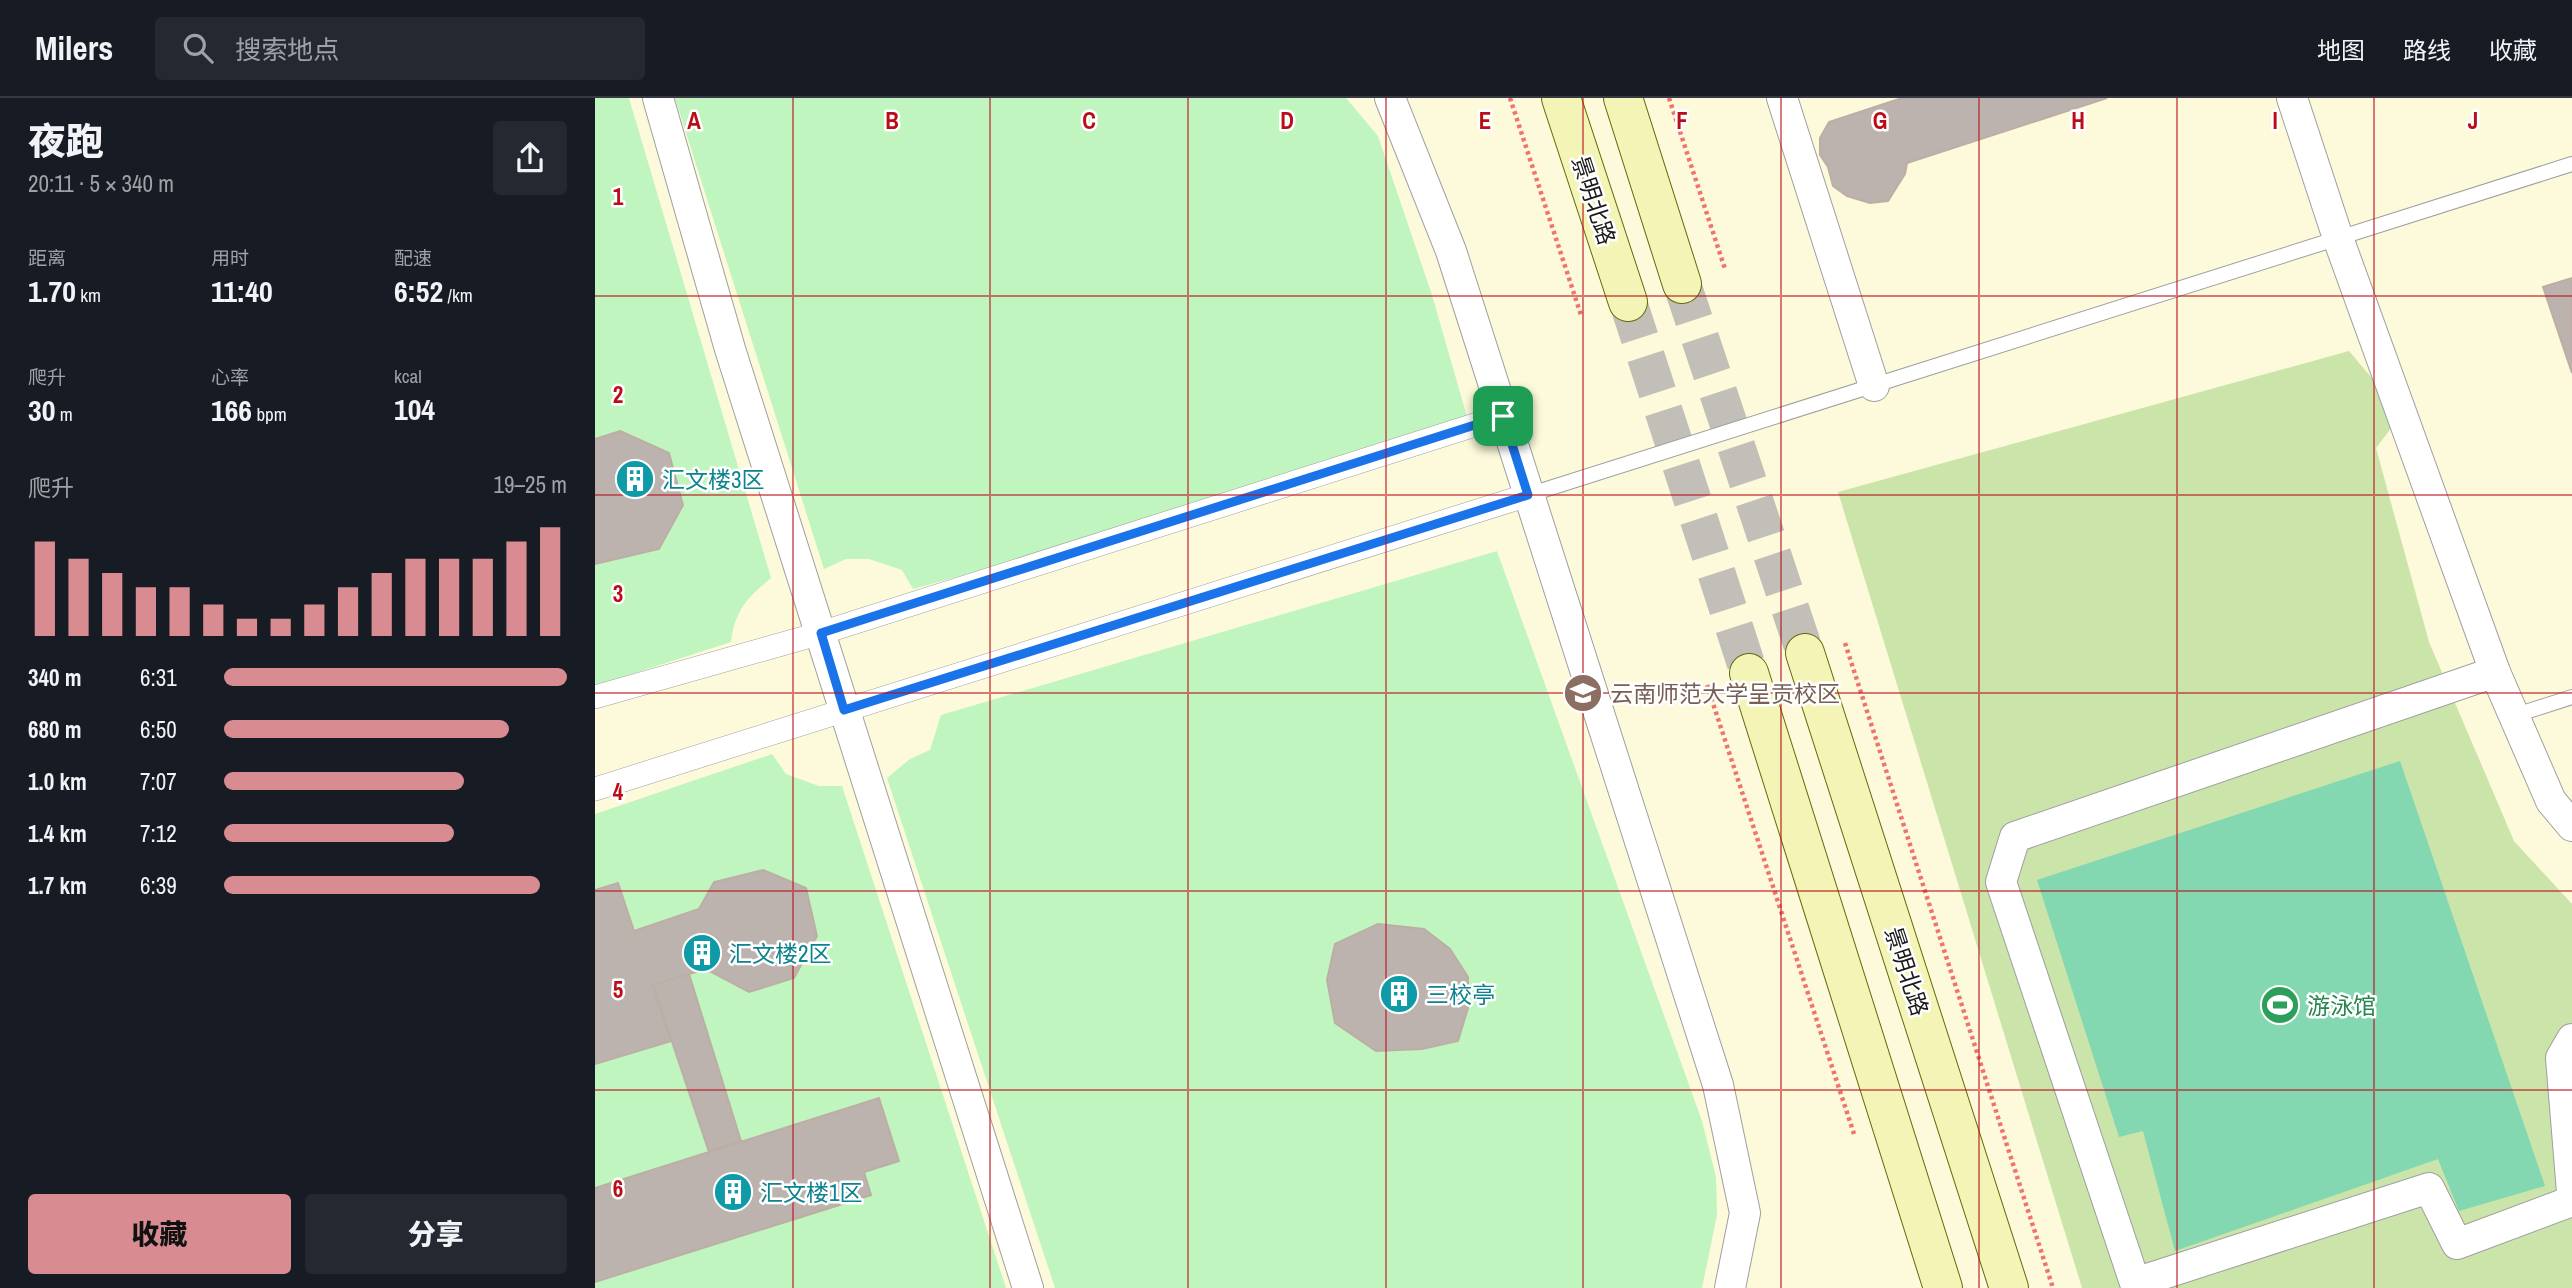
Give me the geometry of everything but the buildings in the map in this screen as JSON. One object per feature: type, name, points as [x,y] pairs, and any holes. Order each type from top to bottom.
[{"type":"main road","name":"景明北路","points":[[1561,98],[1627,302]]},
{"type":"main road","points":[[1623,98],[1682,284]]},
{"type":"main road","name":"景明北路","points":[[1805,653],[2009,1288]]},
{"type":"main road","points":[[1749,673],[1943,1288]]},
{"type":"street","points":[[657,98],[730,349],[1028,1288]]},
{"type":"street","points":[[1391,98],[1451,251],[1718,1085],[1745,1213],[1730,1288]]},
{"type":"street","points":[[1782,98],[1874,386]]},
{"type":"street","points":[[2293,98],[2338,238],[2495,672],[2551,801],[2572,826]]},
{"type":"street","points":[[595,697],[821,633],[1503,416]]},
{"type":"street","points":[[595,789],[1528,495]]},
{"type":"street","points":[[2495,672],[2015,837],[2001,882],[2135,1283],[2429,1188],[2456,1244],[2572,1200]]},
{"type":"street","points":[[2572,1039],[2561,1058],[2572,1192]]},
{"type":"lane","points":[[1528,495],[2572,164]]},
{"type":"lane","points":[[2513,716],[2572,697]]},
{"type":"path","points":[[1510,98],[1581,315]]},
{"type":"path","points":[[1669,98],[1725,269]]},
{"type":"path","points":[[1845,643],[2053,1288]]},
{"type":"path","points":[[1707,685],[1858,1144]]},
{"type":"shaded area","name":"云南师范大学呈贡校区","points":[[595,98],[2572,98],[2572,1288],[595,1288]]},
{"type":"green space","points":[[595,98],[629,98],[771,578],[743,605],[731,642],[595,686]]},
{"type":"green space","points":[[675,98],[1346,98],[1378,136],[1432,295],[1472,434],[913,589],[902,570],[869,559],[846,559],[824,569]]},
{"type":"green space","points":[[2349,351],[2402,414],[2376,448],[2429,642],[2514,841],[2572,904],[2572,1288],[2082,1288],[1838,492]]},
{"type":"green space","points":[[1497,551],[1702,1121],[1716,1177],[1717,1215],[1702,1288],[1055,1288],[887,778],[910,759],[930,750],[941,715]]},
{"type":"green space","points":[[772,754],[786,774],[819,786],[842,786],[1006,1288],[595,1288],[595,814]]},
{"type":"green space","name":"游泳馆","points":[[2400,761],[2545,1186],[2459,1211],[2438,1159],[2175,1251],[2143,1131],[2119,1137],[2037,880]]},
{"type":"tunnel","points":[[1682,284],[1805,653]]},
{"type":"tunnel","points":[[1628,302],[1749,673]]},
{"type":"place","name":"汇文楼3区","points":[[635,479]]},
{"type":"place","name":"云南师范大学呈贡校区","points":[[1583,693]]},
{"type":"place","name":"汇文楼2区","points":[[702,953]]},
{"type":"place","name":"三校亭","points":[[1399,994]]},
{"type":"place","name":"游泳馆","points":[[2280,1005]]},
{"type":"place","name":"汇文楼1区","points":[[733,1192]]},
{"type":"route","points":[[1503,416],[1528,495],[844,710],[821,633],[1503,416]]}]
